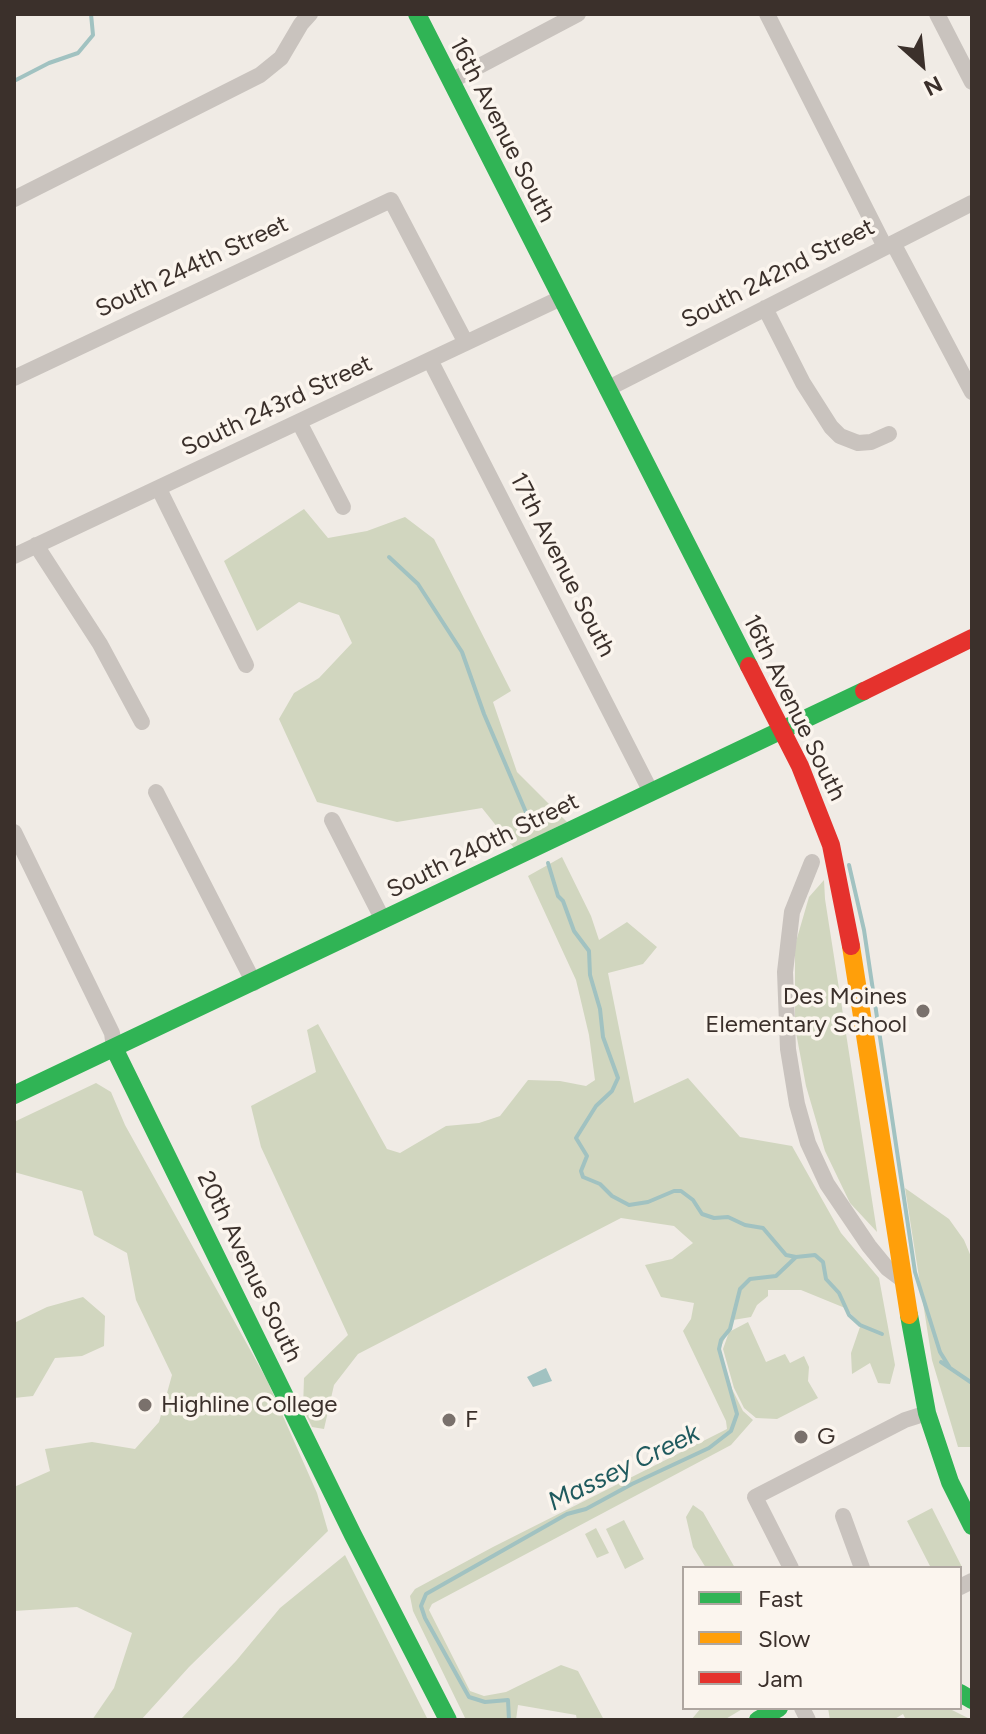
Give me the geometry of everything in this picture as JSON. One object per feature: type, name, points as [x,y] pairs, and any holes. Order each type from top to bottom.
[{"type":"main road","name":"16th Avenue South","points":[[417,14],[816,803],[831,845],[840,885],[927,1413],[950,1482],[972,1526]]},
{"type":"main road","name":"South 240th Street","points":[[14,1095],[972,638]]},
{"type":"main road","name":"20th Avenue South","points":[[114,1048],[353,1535],[448,1720]]},
{"type":"main road","points":[[758,1720],[776,1710]]},
{"type":"street","points":[[14,199],[80,158],[269,69],[286,52],[310,14]]},
{"type":"street","points":[[451,81],[578,14]]},
{"type":"street","points":[[767,14],[889,245],[972,392]]},
{"type":"street","points":[[937,14],[972,82]]},
{"type":"street","name":"South 244th Street","points":[[14,378],[391,200],[466,343]]},
{"type":"street","name":"South 242nd Street","points":[[607,389],[972,203]]},
{"type":"street","name":"South 243rd Street","points":[[14,556],[561,298]]},
{"type":"street","points":[[765,308],[810,397],[831,427],[840,436],[858,443],[871,442],[889,434]]},
{"type":"street","name":"17th Avenue South","points":[[430,360],[651,792]]},
{"type":"street","points":[[299,422],[343,507]]},
{"type":"street","points":[[159,489],[246,665]]},
{"type":"street","points":[[36,545],[100,644],[142,722]]},
{"type":"street","points":[[156,792],[254,983]]},
{"type":"street","points":[[332,820],[383,920]]},
{"type":"street","name":"20th Avenue South","points":[[14,832],[112,1033],[114,1048]]},
{"type":"street","points":[[812,862],[798,893],[786,948],[785,1023],[797,1104],[808,1143],[827,1184],[869,1246],[887,1268],[903,1280]]},
{"type":"street","points":[[790,1566],[755,1497],[905,1420],[927,1413]]},
{"type":"street","points":[[843,1516],[861,1566]]},
{"type":"green space","points":[[304,509],[328,538],[367,531],[405,517],[434,539],[511,691],[493,702],[517,772],[567,822],[514,848],[482,808],[397,822],[317,802],[279,719],[294,693],[319,678],[352,643],[339,615],[299,602],[257,631],[224,561]]},
{"type":"green space","points":[[562,857],[591,916],[599,940],[627,922],[657,947],[643,964],[608,973],[634,1103],[688,1078],[740,1137],[792,1146],[841,1233],[879,1278],[895,1365],[890,1384],[878,1383],[870,1363],[852,1374],[851,1353],[861,1324],[845,1308],[801,1290],[768,1290],[768,1296],[757,1305],[751,1317],[733,1320],[720,1349],[732,1389],[743,1411],[753,1420],[731,1445],[432,1604],[429,1610],[470,1691],[484,1696],[506,1692],[561,1665],[578,1671],[604,1720],[577,1720],[576,1715],[518,1705],[516,1720],[466,1720],[413,1611],[410,1596],[415,1589],[727,1429],[683,1331],[691,1319],[694,1303],[661,1297],[645,1265],[672,1259],[693,1243],[674,1226],[621,1218],[358,1354],[334,1385],[324,1429],[312,1427],[303,1409],[304,1378],[348,1335],[261,1147],[251,1106],[316,1072],[307,1030],[318,1024],[387,1149],[400,1153],[446,1126],[479,1123],[500,1116],[528,1080],[586,1086],[595,1080],[589,1035],[576,980],[528,876]]},
{"type":"green space","points":[[824,880],[877,1232],[850,1203],[825,1151],[806,1086],[795,1027],[795,945],[809,897]]},
{"type":"green space","points":[[96,1083],[111,1092],[125,1125],[267,1380],[317,1493],[328,1531],[189,1667],[141,1720],[92,1720],[114,1688],[132,1633],[77,1607],[14,1611],[14,1487],[50,1471],[45,1449],[92,1442],[135,1449],[159,1422],[172,1375],[136,1300],[127,1253],[94,1235],[82,1191],[14,1172],[14,1122]]},
{"type":"green space","points":[[905,1188],[949,1219],[964,1240],[972,1259],[972,1447],[958,1447],[932,1360]]},
{"type":"green space","points":[[83,1297],[105,1316],[104,1346],[82,1356],[55,1358],[33,1396],[14,1398],[14,1323],[47,1307]]},
{"type":"green space","points":[[748,1322],[766,1362],[785,1354],[790,1363],[804,1356],[809,1367],[808,1381],[818,1398],[777,1419],[756,1418],[744,1408],[734,1388],[723,1349],[729,1332]]},
{"type":"green space","points":[[693,1505],[703,1512],[734,1566],[705,1566],[693,1547],[686,1517]]},
{"type":"green space","points":[[932,1508],[961,1566],[930,1566],[907,1521]]},
{"type":"green space","points":[[624,1520],[644,1559],[625,1569],[606,1529]]},
{"type":"green space","points":[[596,1528],[609,1553],[597,1558],[585,1534]]},
{"type":"green space","points":[[345,1555],[428,1720],[180,1720],[236,1661],[280,1608]]},
{"type":"green space","points":[[699,1710],[741,1710],[724,1720],[691,1720]]},
{"type":"green space","points":[[828,1710],[952,1710],[972,1720],[906,1720],[903,1714],[893,1720],[830,1720]]},
{"type":"water","points":[[546,1368],[552,1381],[533,1387],[527,1377]]},
{"type":"waterway","points":[[14,81],[49,63],[78,53],[93,35],[91,14]]},
{"type":"waterway","points":[[389,557],[418,584],[462,652],[484,714],[531,824]]},
{"type":"waterway","points":[[548,863],[558,896],[563,901],[574,931],[589,951],[590,975],[600,1009],[603,1037],[618,1078],[612,1091],[596,1106],[576,1138],[587,1156],[581,1171],[583,1177],[600,1184],[612,1196],[629,1205],[681,1191],[693,1200],[702,1214],[714,1218],[728,1217],[745,1225],[763,1228],[786,1255],[796,1257]]},
{"type":"waterway","points":[[849,865],[864,930],[915,1272],[940,1352],[950,1368]]},
{"type":"waterway","name":"Massey Creek","points":[[509,1720],[508,1700],[485,1702],[469,1697],[425,1618],[421,1606],[426,1594],[567,1514],[586,1509],[709,1448],[731,1431],[737,1414],[719,1349],[721,1340],[730,1329],[740,1289],[750,1279],[776,1276],[796,1257],[815,1255],[823,1262],[826,1279],[839,1293],[849,1315],[860,1325],[882,1334]]},
{"type":"waterway","name":"Massey Creek","points":[[941,1362],[972,1383]]},
{"type":"traffic: fast","points":[[417,14],[749,666]]},
{"type":"traffic: fast","points":[[14,1095],[864,691]]},
{"type":"traffic: fast","points":[[114,1048],[353,1535],[448,1720]]},
{"type":"traffic: fast","points":[[909,1315],[927,1413],[950,1482],[972,1526]]},
{"type":"traffic: fast","points":[[962,1694],[972,1700]]},
{"type":"traffic: fast","points":[[758,1720],[776,1710]]},
{"type":"traffic: slow","points":[[851,946],[909,1315]]},
{"type":"traffic: jam","points":[[864,691],[972,638]]},
{"type":"traffic: jam","points":[[749,666],[800,766],[831,845],[851,946]]},
{"type":"place","name":"Des Moines Elementary School","points":[[923,1011]]},
{"type":"place","name":"Highline College","points":[[145,1405]]},
{"type":"place","name":"F","points":[[449,1420]]},
{"type":"place","name":"G","points":[[801,1437]]}]
